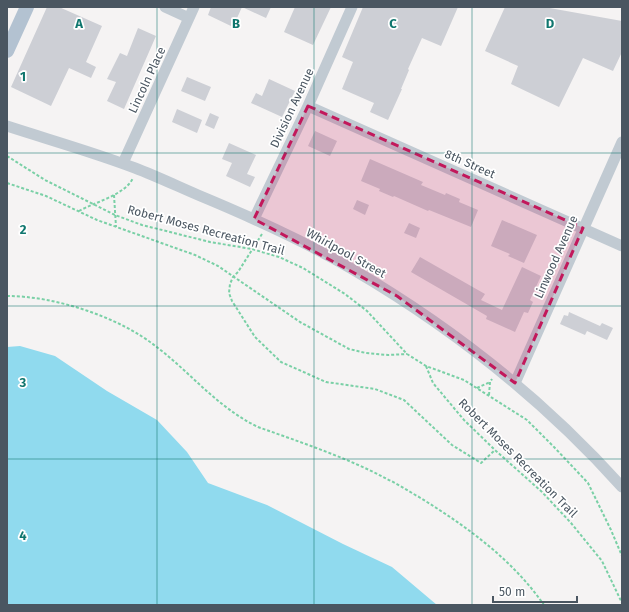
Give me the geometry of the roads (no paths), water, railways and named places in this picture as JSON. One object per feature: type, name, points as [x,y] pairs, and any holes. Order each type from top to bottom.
[{"type":"main road","points":[[7,51],[10,36],[27,7]]},
{"type":"street","points":[[166,7],[189,18]]},
{"type":"street","name":"Lincoln Place","points":[[123,163],[194,7]]},
{"type":"street","name":"Division Avenue","points":[[254,219],[308,106],[352,7]]},
{"type":"street","name":"8th Street","points":[[308,106],[622,246]]},
{"type":"street","name":"Whirlpool Street","points":[[7,126],[123,163],[254,219],[351,268],[397,296],[452,334],[515,382],[558,421],[622,487]]},
{"type":"street","name":"Linwood Avenue","points":[[515,382],[622,142]]},
{"type":"water","points":[[20,346],[55,356],[107,391],[157,420],[187,452],[208,483],[267,505],[392,567],[437,605],[7,605],[7,347]]}]
